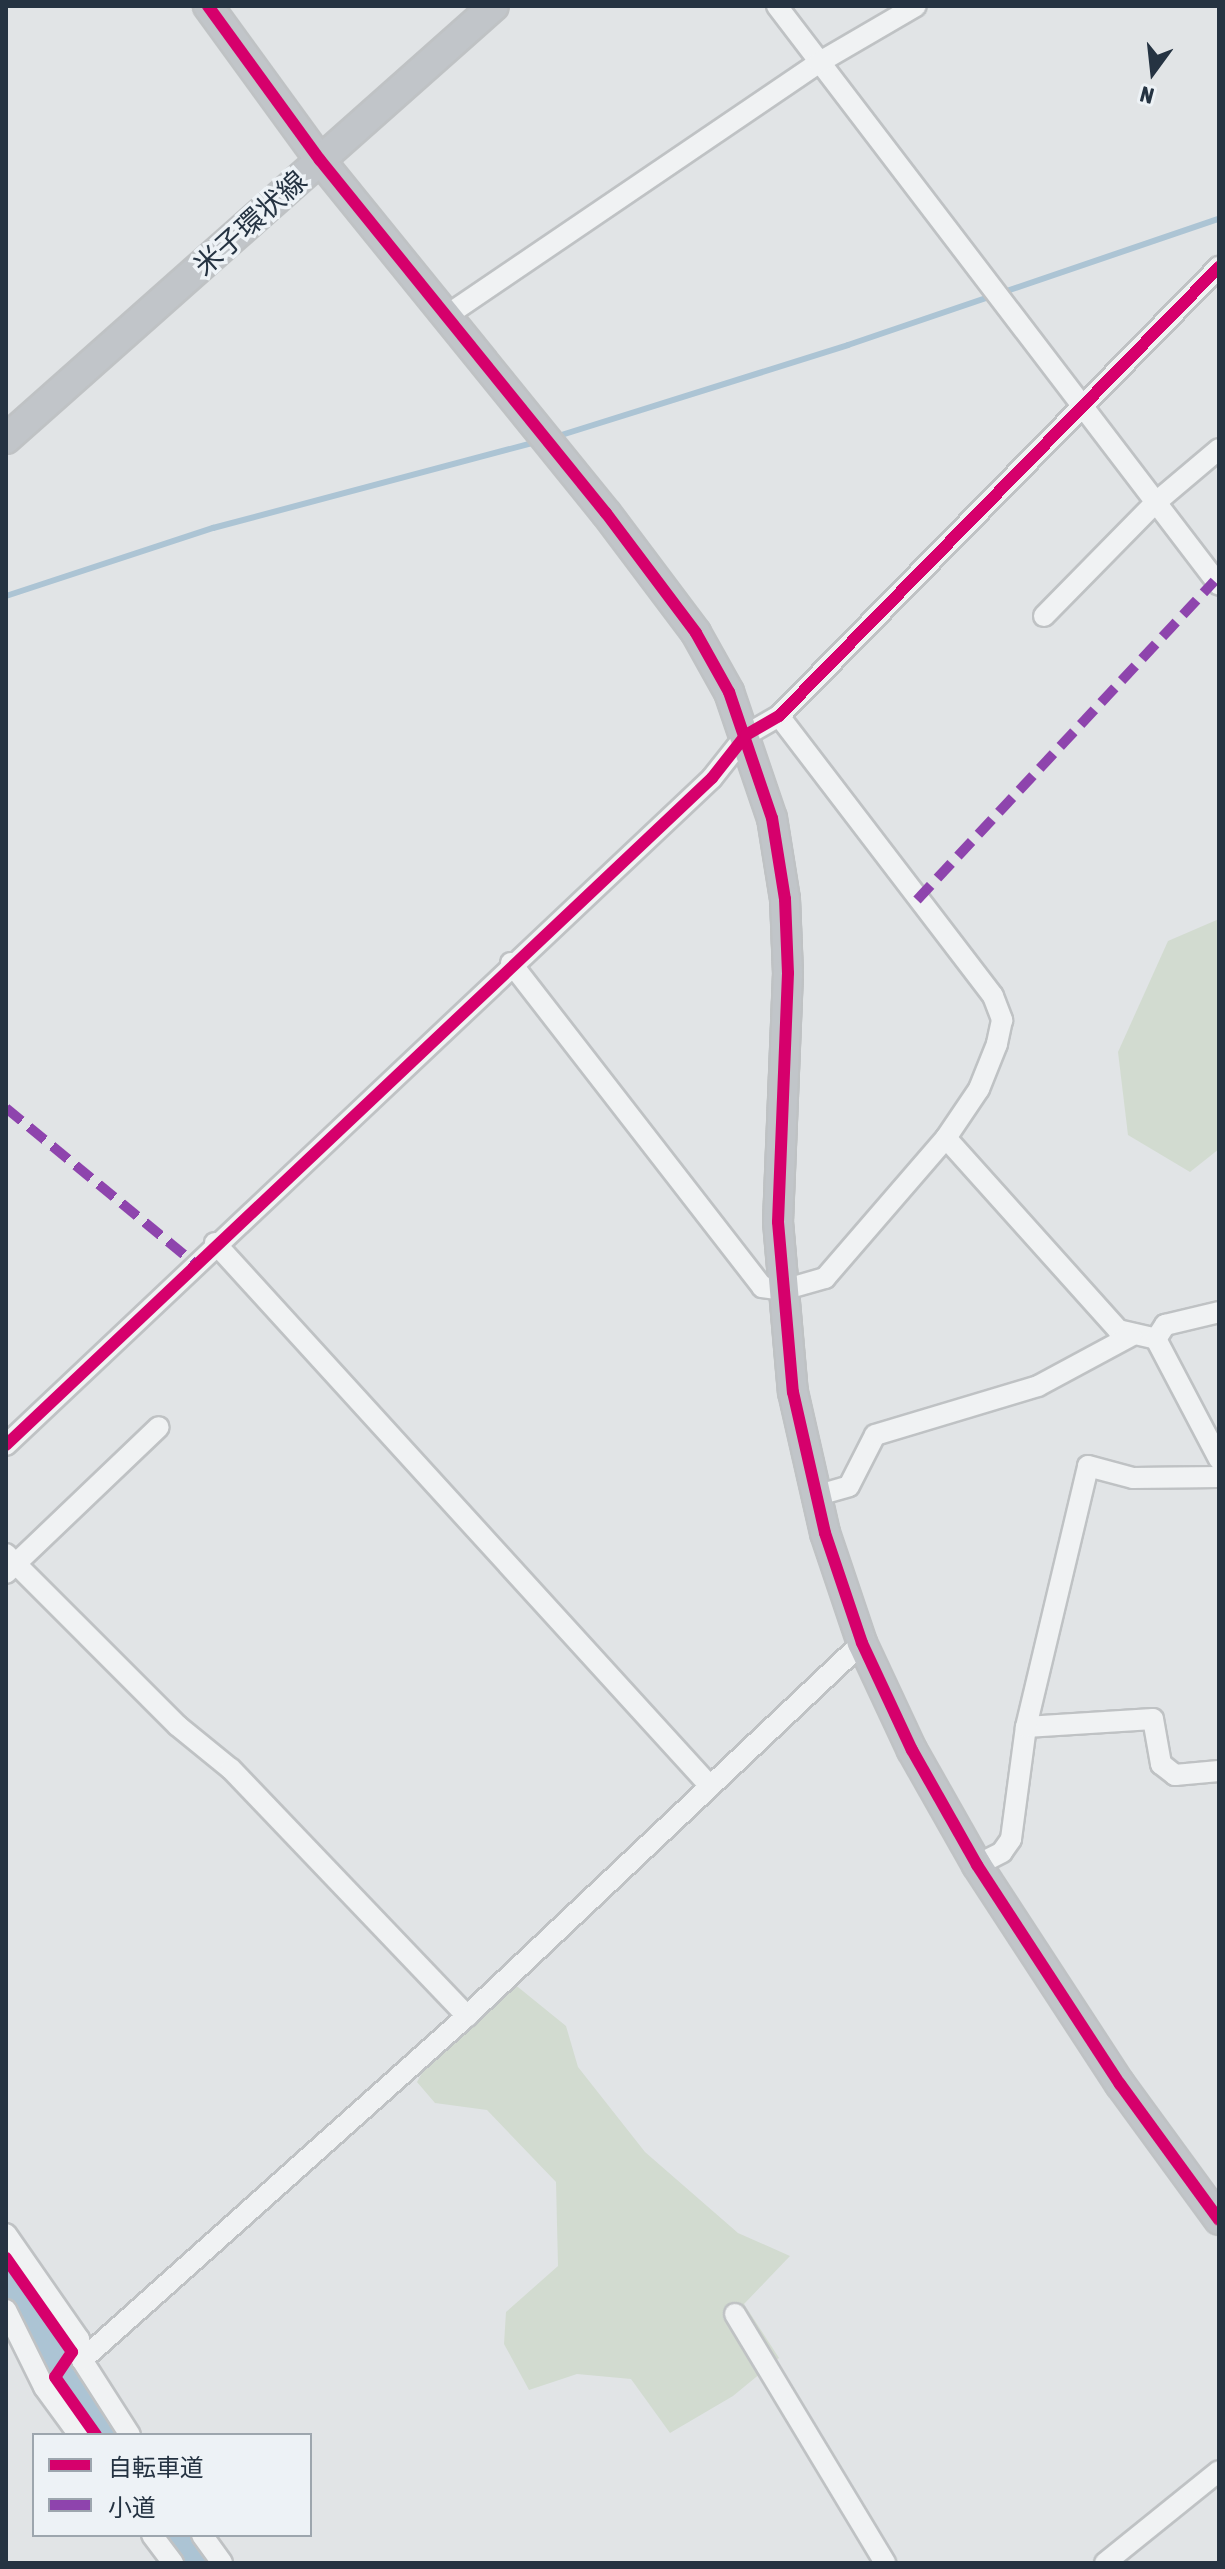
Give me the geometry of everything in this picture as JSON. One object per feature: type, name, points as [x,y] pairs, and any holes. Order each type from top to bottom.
[{"type":"street","points":[[208,6],[320,160],[696,633],[746,735],[772,818],[785,899],[788,973],[778,1222],[793,1392],[815,1496],[862,1643],[912,1750],[977,1865],[1120,2084],[1219,2220]]},
{"type":"street","name":"米子環状線","points":[[6,439],[494,6]]},
{"type":"street","points":[[777,6],[1080,408],[1219,585]]},
{"type":"street","points":[[446,316],[818,63],[916,6]]},
{"type":"street","points":[[6,1445],[511,963],[712,778],[746,735],[779,716],[1219,267]]},
{"type":"street","points":[[1044,616],[1154,504],[1219,449]]},
{"type":"street","points":[[511,963],[762,1287],[783,1290],[825,1278],[946,1138],[979,1089],[997,1044],[1002,1020],[993,996],[779,716]]},
{"type":"street","points":[[946,1138],[1118,1330],[1131,1336],[1156,1339]]},
{"type":"street","points":[[215,1243],[710,1786]]},
{"type":"street","points":[[1156,1339],[1165,1325],[1219,1312]]},
{"type":"street","points":[[815,1496],[849,1486],[875,1435],[1038,1386],[1131,1336]]},
{"type":"street","points":[[1156,1339],[1219,1459]]},
{"type":"street","points":[[159,1427],[9,1564],[178,1726],[231,1769],[467,2016]]},
{"type":"street","points":[[977,1865],[1002,1852],[1011,1839],[1026,1727],[1088,1466],[1133,1478],[1219,1477]]},
{"type":"street","points":[[82,2360],[467,2016],[862,1643]]},
{"type":"street","points":[[1026,1727],[1153,1719],[1161,1764],[1175,1775],[1219,1771]]},
{"type":"street","points":[[6,2234],[79,2339],[82,2360],[129,2433]]},
{"type":"street","points":[[6,2310],[44,2387],[78,2433]]},
{"type":"street","points":[[735,2314],[885,2563]]},
{"type":"street","points":[[1105,2563],[1219,2471]]},
{"type":"street","points":[[154,2537],[173,2563]]},
{"type":"street","points":[[203,2537],[222,2563]]},
{"type":"shaded area","points":[[1219,919],[1219,1149],[1190,1172],[1128,1135],[1118,1052],[1168,941]]},
{"type":"shaded area","points":[[513,1983],[566,2026],[578,2067],[645,2152],[738,2233],[790,2256],[744,2304],[779,2358],[733,2396],[670,2433],[631,2379],[577,2374],[529,2390],[504,2344],[506,2312],[558,2266],[556,2182],[487,2110],[435,2103],[417,2082],[428,2062],[467,2032]]},
{"type":"waterway","points":[[555,437],[848,345],[1219,219]]},
{"type":"waterway","points":[[6,596],[213,528],[536,442]]},
{"type":"waterway","points":[[6,2285],[111,2433]]},
{"type":"waterway","points":[[185,2537],[204,2563]]},
{"type":"marked path","points":[[917,900],[1214,581]]},
{"type":"marked path","points":[[6,1108],[194,1263]]},
{"type":"cycle path","points":[[208,6],[320,160],[606,513],[696,633],[729,692],[772,818],[785,899],[788,973],[778,1222],[793,1392],[825,1533],[862,1643],[912,1750],[977,1865],[1120,2084],[1219,2220]]},
{"type":"cycle path","points":[[6,1445],[712,778],[746,735],[779,716],[1219,267]]},
{"type":"cycle path","points":[[6,2258],[72,2352],[55,2377],[95,2433]]}]
